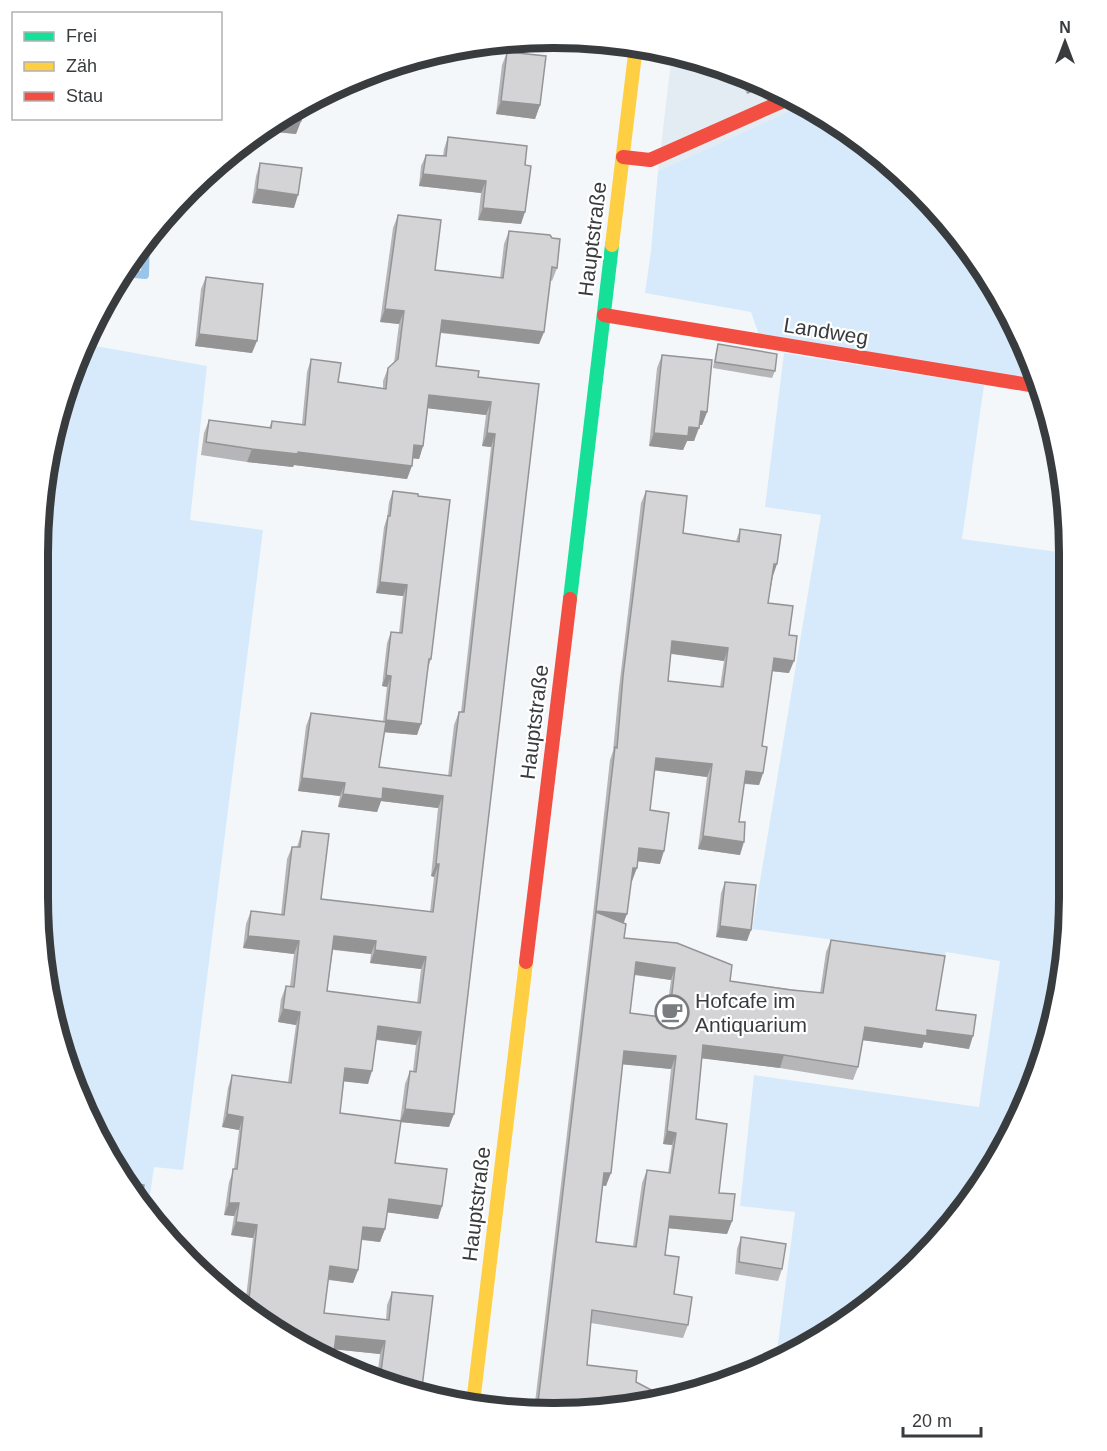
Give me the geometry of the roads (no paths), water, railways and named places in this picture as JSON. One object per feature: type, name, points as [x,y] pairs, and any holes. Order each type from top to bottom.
[{"type":"main road","name":"Hauptstraße","points":[[474,1396],[635,55]]},
{"type":"main road","points":[[623,156],[650,160],[781,102]]},
{"type":"main road","name":"Landweg","points":[[604,315],[1030,385]]},
{"type":"waterway","points":[[132,274],[145,275],[146,255]]},
{"type":"place","name":"Hofcafe im Antiquarium","points":[[672,1012]]}]
